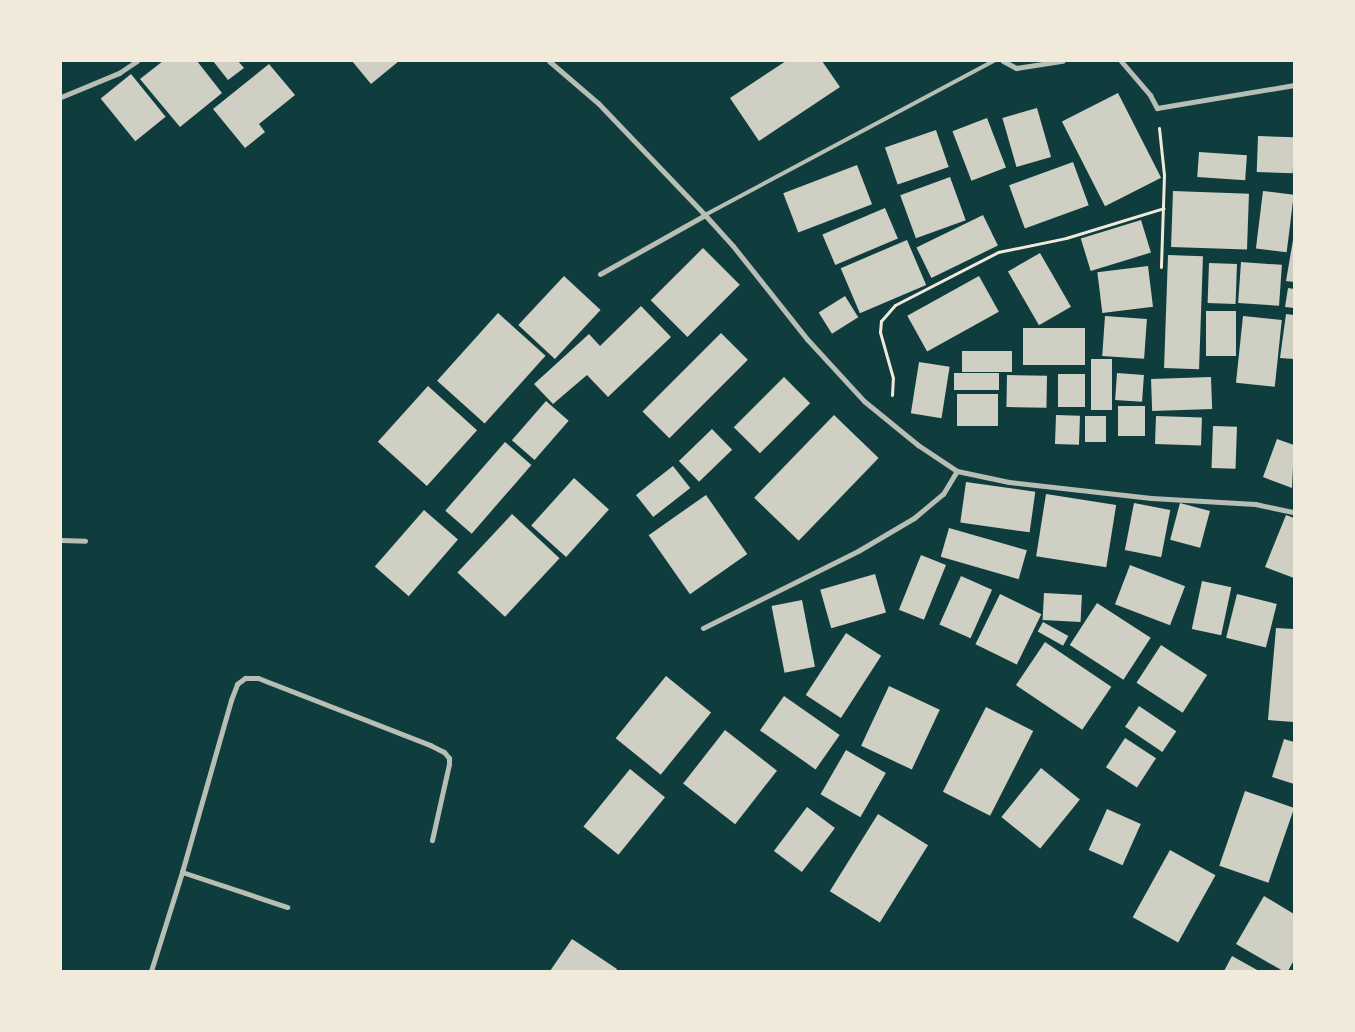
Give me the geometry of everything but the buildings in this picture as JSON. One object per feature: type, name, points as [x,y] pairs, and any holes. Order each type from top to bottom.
[{"type":"street","points":[[61,97],[119,73],[137,61]]},
{"type":"street","points":[[549,61],[598,103],[704,215],[732,246],[807,339],[864,401],[918,445],[958,471],[1009,482],[1151,498],[1255,504],[1294,512]]},
{"type":"street","points":[[1003,61],[1016,68],[1062,61]]},
{"type":"street","points":[[1121,61],[1150,95],[1157,108],[1294,85]]},
{"type":"street","points":[[600,274],[704,215]]},
{"type":"street","points":[[703,628],[858,551],[914,518],[943,494],[958,471]]},
{"type":"street","points":[[61,540],[85,541]]},
{"type":"street","points":[[151,971],[237,684],[246,678],[258,678],[444,752],[449,764],[432,840]]},
{"type":"street","points":[[182,872],[287,907]]},
{"type":"lane","points":[[704,215],[994,61]]},
{"type":"path","points":[[1157,108],[1164,175],[1161,267]]},
{"type":"path","points":[[884,418],[891,404],[893,378],[880,332],[882,321],[896,305],[998,252],[1066,238],[1164,208]]}]
